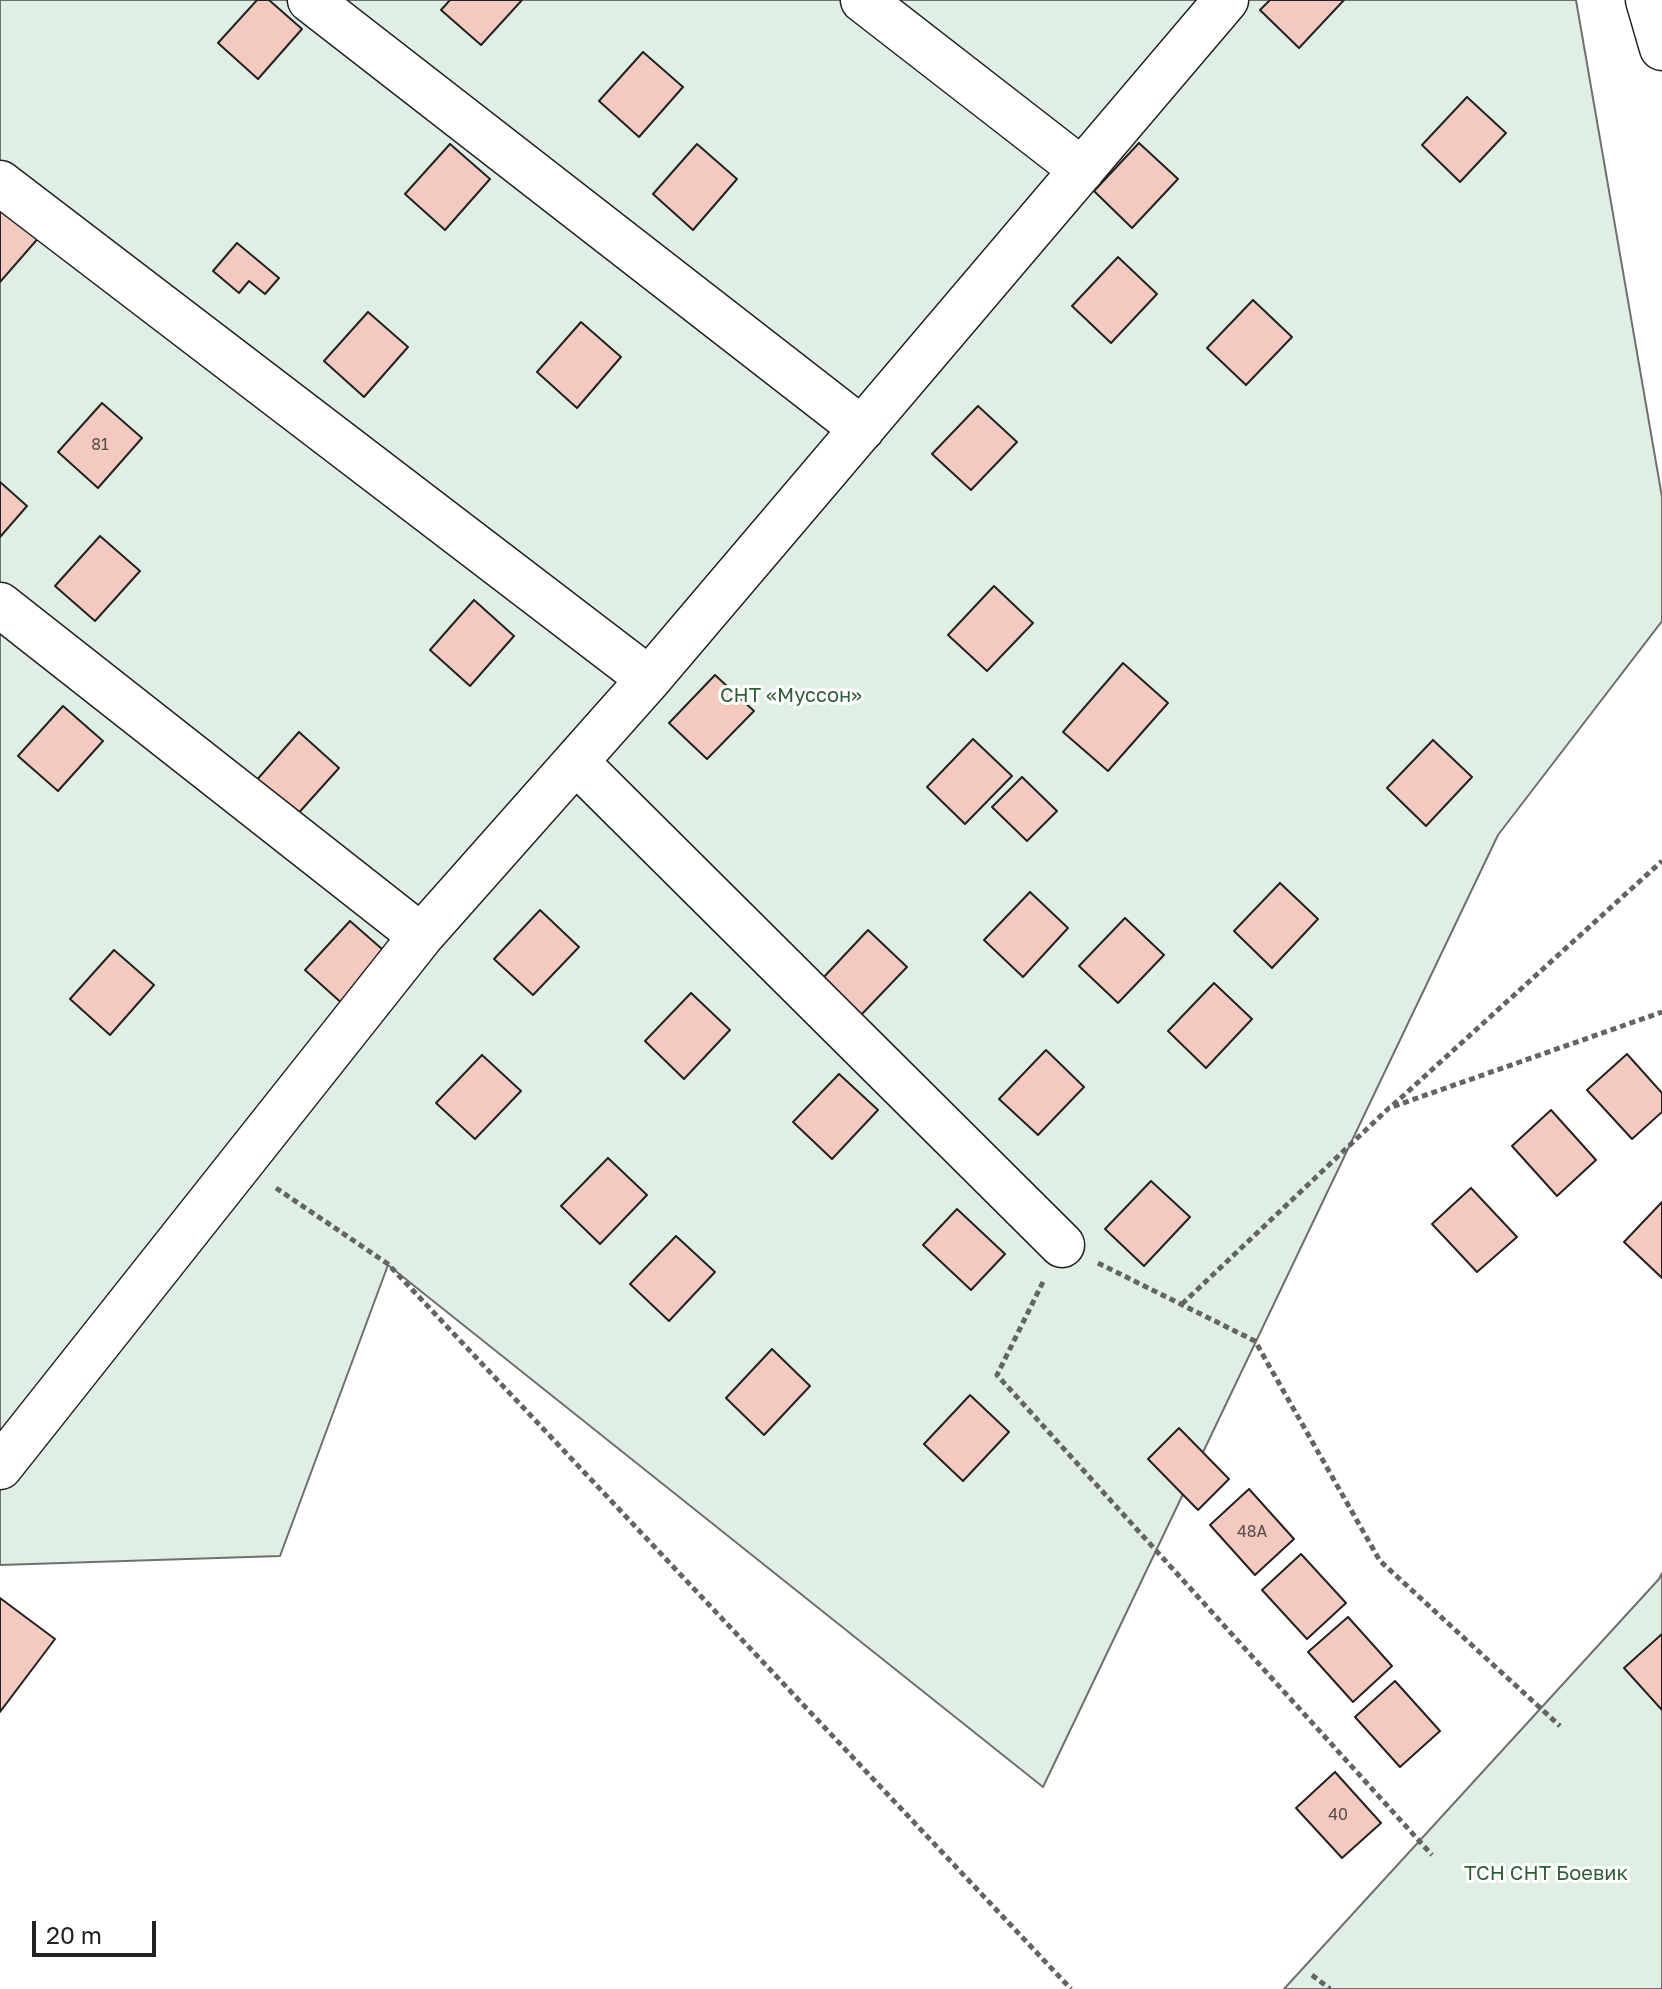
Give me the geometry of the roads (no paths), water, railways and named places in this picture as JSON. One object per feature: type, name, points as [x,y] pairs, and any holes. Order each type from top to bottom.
[{"type":"main road","points":[[310,0],[862,429]]},
{"type":"main road","points":[[863,0],[1082,170]]},
{"type":"main road","points":[[2,1461],[421,936],[649,679],[1226,0]]},
{"type":"main road","points":[[1648,0],[1662,48]]},
{"type":"main road","points":[[0,183],[649,679]]},
{"type":"main road","points":[[0,605],[421,936]]},
{"type":"main road","points":[[576,762],[1062,1245]]},
{"type":"park label","name":"СНТ «Муссон»","points":[[791,696]]},
{"type":"park label","name":"ТСН СНТ Боевик","points":[[1546,1874]]}]
